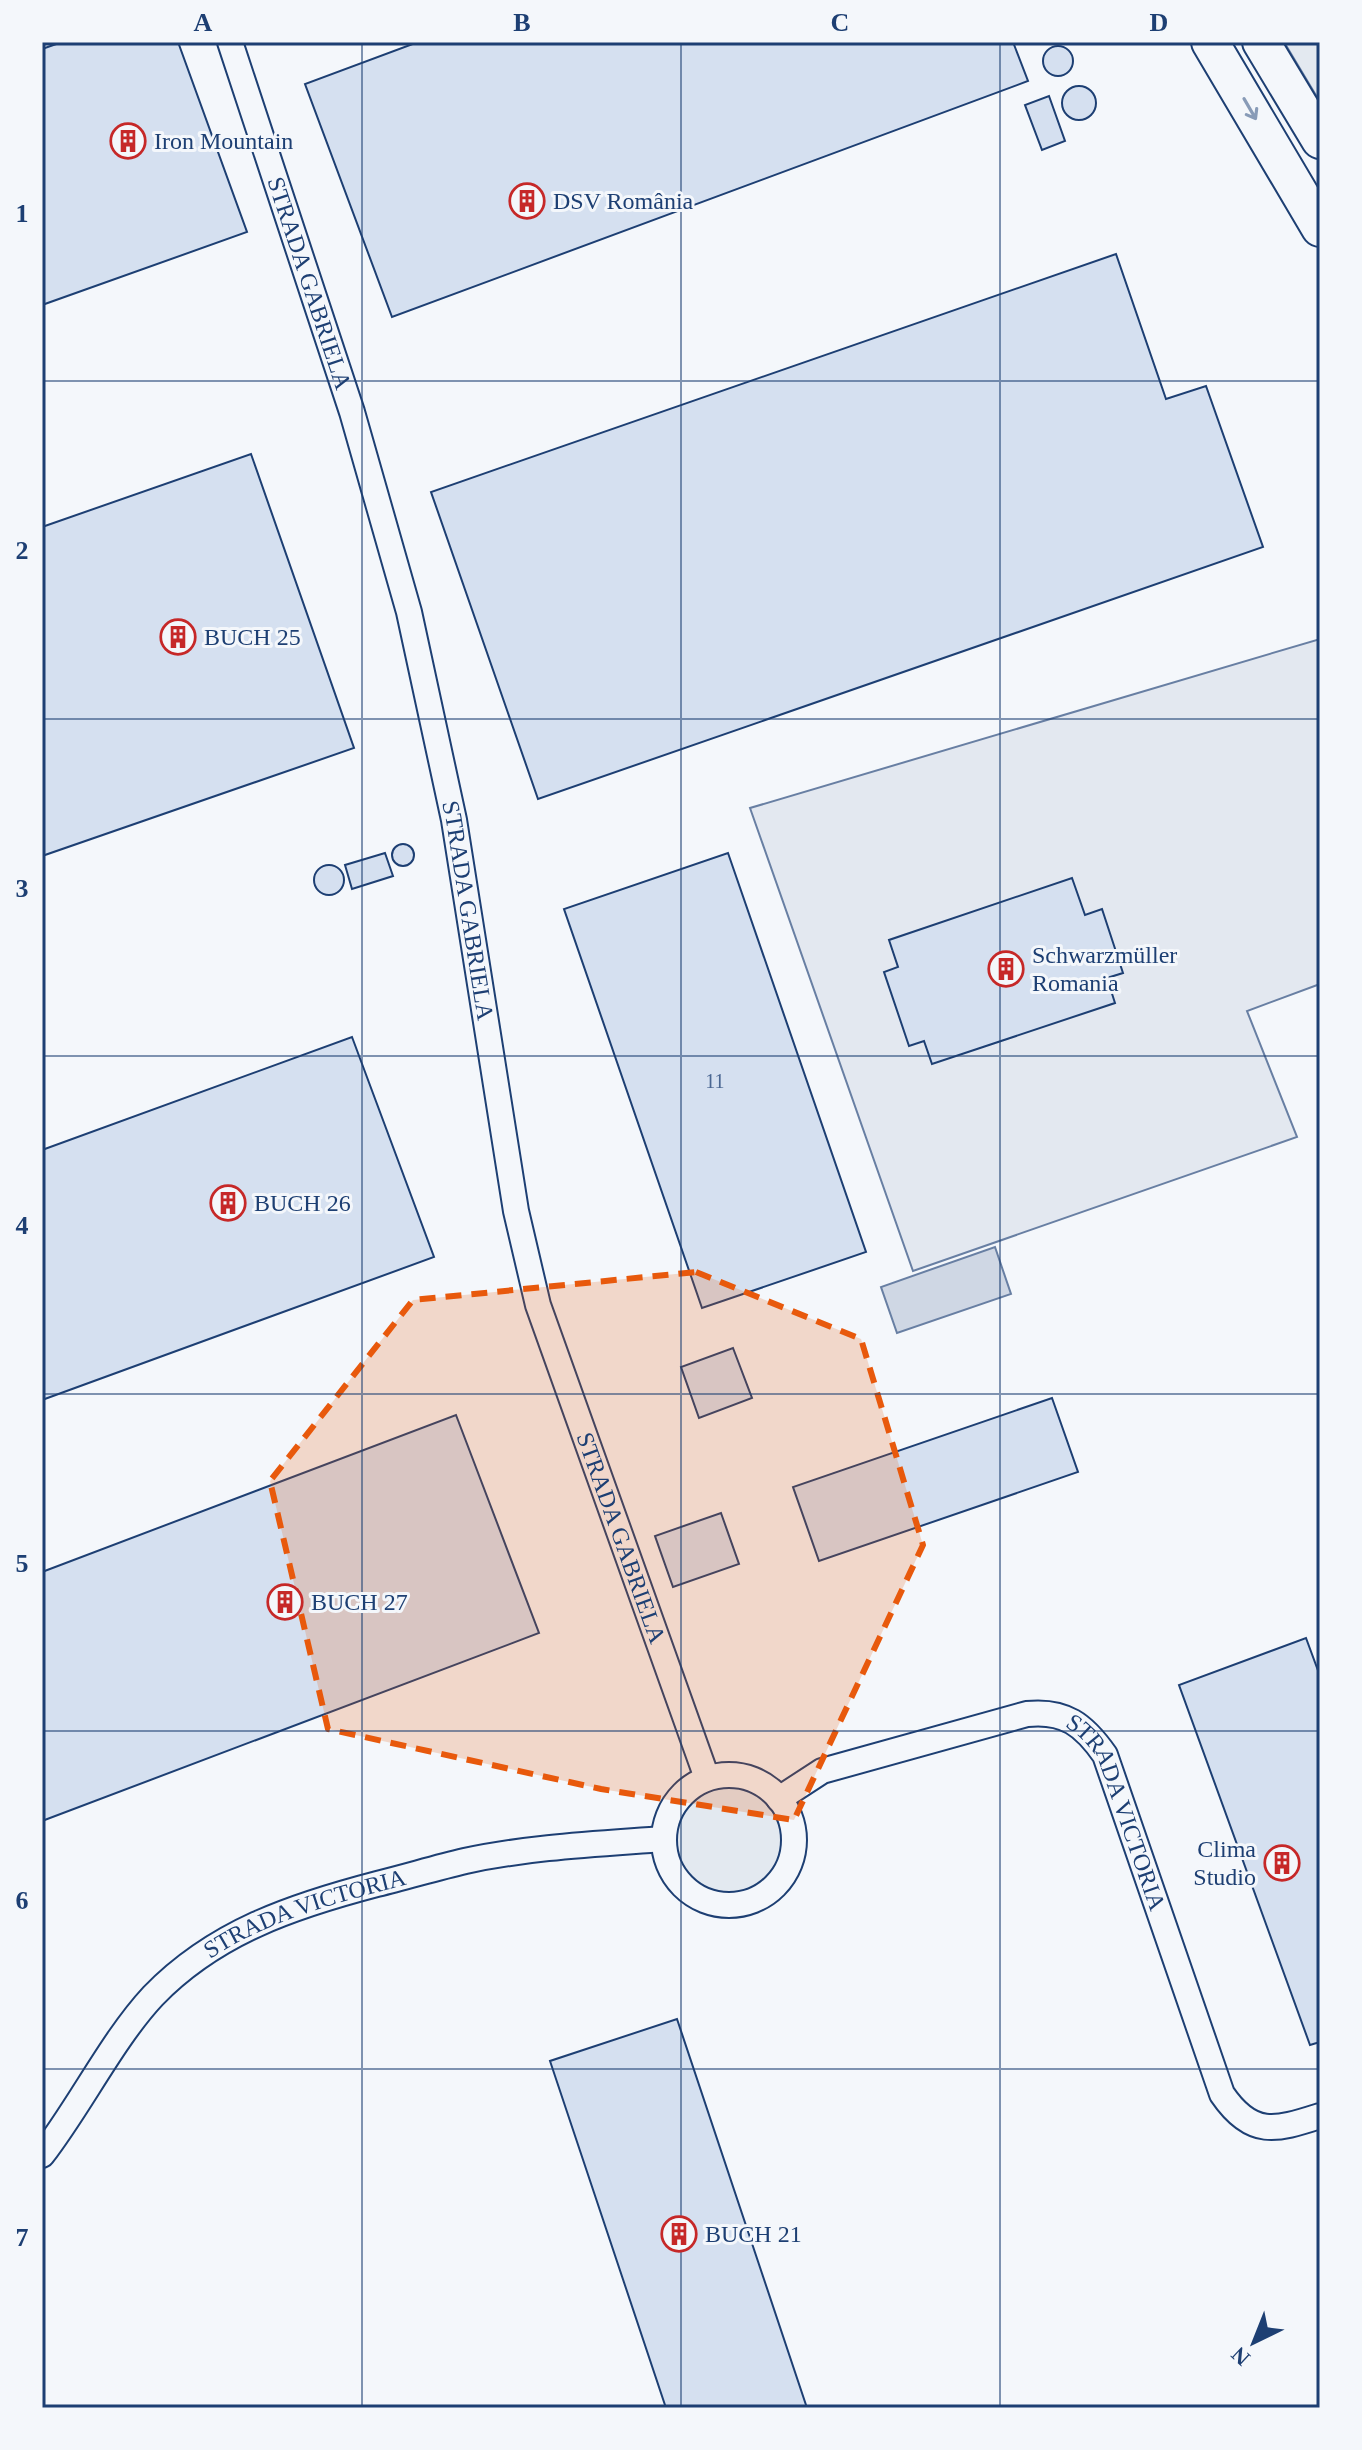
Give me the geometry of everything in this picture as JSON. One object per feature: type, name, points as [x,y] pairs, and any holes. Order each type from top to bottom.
[{"type":"highway","points":[[1210,42],[1320,228]]},
{"type":"highway","points":[[1261,42],[1320,140]]},
{"type":"street","name":"STRADA GABRIELA","points":[[230,42],[352,412],[409,612],[454,820],[516,1211],[538,1305],[707,1778]]},
{"type":"street","name":"STRADA VICTORIA","points":[[779,1799],[822,1771],[1027,1714],[1043,1713],[1083,1728],[1105,1755],[1222,2094],[1232,2109],[1255,2126],[1283,2128],[1320,2116]]},
{"type":"street","points":[[723,1775],[753,1780],[779,1799],[788,1813],[794,1847],[781,1879],[769,1892],[750,1902],[719,1904],[690,1893],[676,1878],[666,1859],[663,1839],[667,1819],[676,1802],[690,1787],[707,1778],[723,1775]]},
{"type":"street","name":"STRADA VICTORIA","points":[[42,2155],[151,1999],[180,1971],[213,1946],[254,1924],[334,1896],[465,1861],[516,1852],[663,1839]]},
{"type":"highlighted area","points":[[696,1272],[861,1339],[923,1545],[794,1820],[601,1789],[328,1729],[270,1481],[413,1300]]},
{"type":"shaded area","points":[[1284,42],[1320,42],[1320,102]]},
{"type":"shaded area","points":[[1320,639],[1320,984],[1247,1011],[1297,1137],[913,1271],[750,808]]},
{"type":"shaded area","points":[[995,1247],[1011,1294],[897,1333],[881,1287]]},
{"type":"shaded area","points":[[729,1775],[754,1780],[775,1794],[789,1815],[794,1840],[789,1865],[775,1886],[754,1900],[729,1905],[704,1900],[683,1886],[669,1865],[664,1840],[669,1815],[683,1794],[704,1780]]},
{"type":"building","name":"Iron Mountain","points":[[62,42],[178,42],[247,232],[42,305],[42,49]]},
{"type":"building","name":"DSV România","points":[[418,42],[1013,42],[1028,81],[392,317],[305,84]]},
{"type":"building","points":[[1058,46],[1064,47],[1072,55],[1072,67],[1064,75],[1058,76],[1052,75],[1044,67],[1043,61],[1044,55],[1052,47]]},
{"type":"building","points":[[1079,86],[1091,91],[1096,103],[1091,115],[1079,120],[1067,115],[1062,103],[1067,91]]},
{"type":"building","points":[[1049,96],[1065,141],[1042,150],[1025,105]]},
{"type":"building","points":[[1116,254],[1166,399],[1206,386],[1263,547],[538,799],[431,492]]},
{"type":"building","name":"BUCH 25","points":[[251,454],[354,748],[42,856],[42,527]]},
{"type":"building","points":[[399,844],[407,844],[414,855],[407,866],[399,866],[392,859],[392,851]]},
{"type":"building","points":[[385,853],[393,876],[352,889],[345,865]]},
{"type":"building","points":[[728,853],[866,1252],[702,1308],[564,909]]},
{"type":"building","points":[[329,865],[335,866],[343,874],[343,886],[335,894],[329,895],[323,894],[315,886],[314,880],[315,874],[323,866]]},
{"type":"building","name":"Schwarzmüller Romania","points":[[1072,878],[1085,915],[1102,909],[1123,973],[1107,978],[1115,1003],[932,1064],[924,1041],[909,1046],[884,972],[898,967],[889,940]]},
{"type":"building","name":"BUCH 26","points":[[352,1037],[434,1257],[42,1400],[42,1150]]},
{"type":"building","points":[[733,1348],[752,1398],[699,1418],[681,1367]]},
{"type":"building","points":[[1052,1398],[1078,1472],[819,1561],[793,1487]]},
{"type":"building","name":"BUCH 27","points":[[456,1415],[539,1633],[42,1821],[42,1572]]},
{"type":"building","points":[[721,1513],[739,1564],[673,1587],[655,1536]]},
{"type":"building","name":"Clima Studio","points":[[1306,1638],[1320,1676],[1320,2042],[1310,2045],[1179,1685]]},
{"type":"building","name":"BUCH 21","points":[[677,2019],[807,2408],[666,2408],[550,2061]]},
{"type":"place","name":"Iron Mountain","points":[[128,141]]},
{"type":"place","name":"DSV România","points":[[527,201]]},
{"type":"place","name":"BUCH 25","points":[[178,637]]},
{"type":"place","name":"Schwarzmüller Romania","points":[[1006,969]]},
{"type":"place","name":"BUCH 26","points":[[228,1203]]},
{"type":"place","name":"BUCH 27","points":[[285,1602]]},
{"type":"place","name":"Clima Studio","points":[[1282,1863]]},
{"type":"place","name":"BUCH 21","points":[[679,2234]]}]
